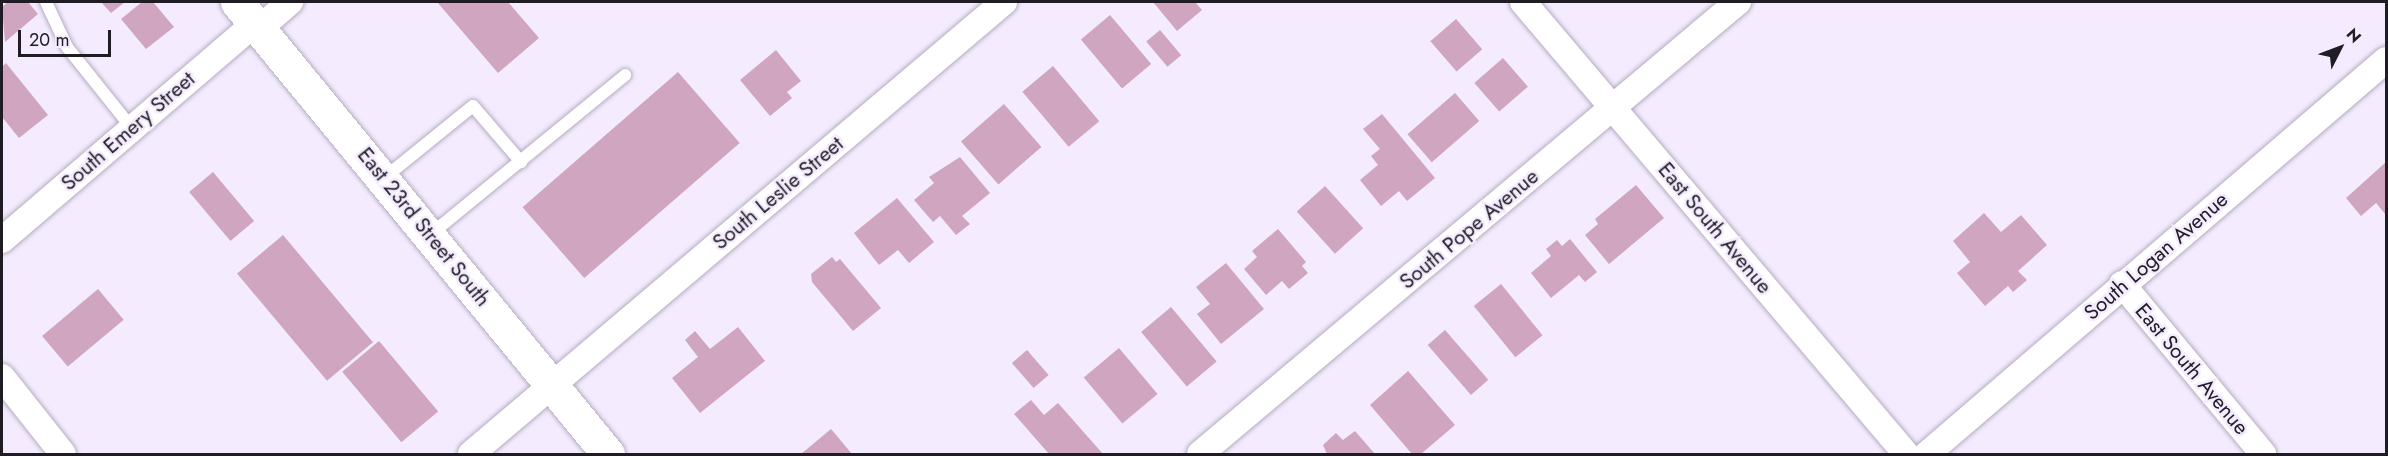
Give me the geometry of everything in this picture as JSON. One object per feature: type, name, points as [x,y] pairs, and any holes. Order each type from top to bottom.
[{"type":"main road","name":"East 23rd Street South","points":[[250,17],[609,454]]},
{"type":"street","name":"South Emery Street","points":[[2,240],[132,128],[250,17],[290,2]]},
{"type":"street","name":"South Leslie Street","points":[[471,454],[1004,2]]},
{"type":"street","name":"East South Avenue","points":[[1523,2],[1906,454]]},
{"type":"street","name":"South Pope Avenue","points":[[1200,454],[1738,2]]},
{"type":"street","name":"South Logan Avenue","points":[[1927,454],[2122,284],[2386,60]]},
{"type":"street","name":"East South Avenue","points":[[2122,284],[2263,454]]},
{"type":"street","points":[[2,378],[63,454]]},
{"type":"lane","points":[[46,2],[67,47],[132,128]]},
{"type":"lane","points":[[430,235],[625,75]]},
{"type":"lane","points":[[383,179],[473,106],[521,162]]},
{"type":"building","points":[[8,2],[28,2],[38,14],[5,42],[2,7]]},
{"type":"building","points":[[101,2],[125,2],[111,13]]},
{"type":"building","points":[[142,2],[153,2],[174,27],[146,49],[121,19]]},
{"type":"building","points":[[437,2],[508,2],[539,38],[498,73]]},
{"type":"building","points":[[1153,2],[1195,2],[1202,10],[1177,31]]},
{"type":"building","points":[[1110,15],[1151,64],[1122,88],[1081,39]]},
{"type":"building","points":[[1456,19],[1482,49],[1457,71],[1430,41]]},
{"type":"building","points":[[1160,30],[1181,55],[1167,67],[1146,42]]},
{"type":"building","points":[[776,50],[801,81],[787,92],[792,98],[770,116],[740,80]]},
{"type":"building","points":[[1503,58],[1528,87],[1499,112],[1474,83]]},
{"type":"building","points":[[6,63],[48,115],[19,138],[2,117],[2,67]]},
{"type":"building","points":[[1053,66],[1099,121],[1069,147],[1022,92]]},
{"type":"building","points":[[678,72],[740,143],[584,278],[523,207]]},
{"type":"building","points":[[1455,93],[1479,121],[1432,162],[1407,134]]},
{"type":"building","points":[[1004,104],[1041,147],[998,184],[961,141]]},
{"type":"building","points":[[1382,114],[1435,178],[1407,201],[1399,191],[1381,206],[1360,180],[1378,165],[1371,156],[1380,149],[1363,129]]},
{"type":"building","points":[[960,157],[990,193],[962,216],[970,224],[956,235],[940,216],[933,222],[914,200],[934,183],[929,177]]},
{"type":"building","points":[[2386,162],[2386,215],[2376,203],[2361,216],[2346,198]]},
{"type":"building","points":[[213,172],[254,221],[230,241],[189,192]]},
{"type":"building","points":[[1636,185],[1664,218],[1609,264],[1585,235],[1598,224],[1595,219]]},
{"type":"building","points":[[1325,186],[1363,228],[1335,254],[1297,211]]},
{"type":"building","points":[[897,198],[934,242],[909,263],[898,250],[879,265],[854,233]]},
{"type":"building","points":[[1984,213],[2001,232],[2021,215],[2047,245],[2018,271],[2027,280],[2013,292],[2008,286],[1985,306],[1957,273],[1970,262],[1953,241]]},
{"type":"building","points":[[1278,229],[1306,262],[1302,266],[1308,273],[1289,289],[1282,281],[1266,295],[1244,269],[1257,257],[1252,251]]},
{"type":"building","points":[[283,235],[373,342],[327,381],[237,274]]},
{"type":"building","points":[[1570,239],[1597,272],[1585,282],[1579,275],[1551,298],[1531,273],[1551,256],[1546,249],[1557,240],[1562,246]]},
{"type":"building","points":[[832,257],[836,262],[840,259],[881,308],[853,331],[812,282],[811,274]]},
{"type":"building","points":[[1226,263],[1264,309],[1221,344],[1197,314],[1210,304],[1196,287]]},
{"type":"building","points":[[1501,284],[1543,335],[1515,357],[1474,306]]},
{"type":"building","points":[[98,289],[124,320],[68,367],[42,336]]},
{"type":"building","points":[[1171,307],[1217,361],[1187,386],[1141,332]]},
{"type":"building","points":[[738,327],[765,361],[700,413],[672,378],[698,357],[685,340],[695,331],[710,349]]},
{"type":"building","points":[[1445,330],[1488,380],[1471,395],[1428,345]]},
{"type":"building","points":[[379,341],[438,411],[401,442],[342,372]]},
{"type":"building","points":[[1119,348],[1158,394],[1122,424],[1084,378]]},
{"type":"building","points":[[1027,350],[1049,375],[1034,388],[1012,363]]},
{"type":"building","points":[[1408,371],[1455,425],[1421,454],[1412,454],[1370,405]]},
{"type":"building","points":[[1031,400],[1044,415],[1058,403],[1103,454],[1049,454],[1014,414]]},
{"type":"building","points":[[831,429],[852,454],[801,454]]},
{"type":"building","points":[[1355,431],[1375,454],[1327,454],[1323,445],[1336,433],[1343,440]]}]
